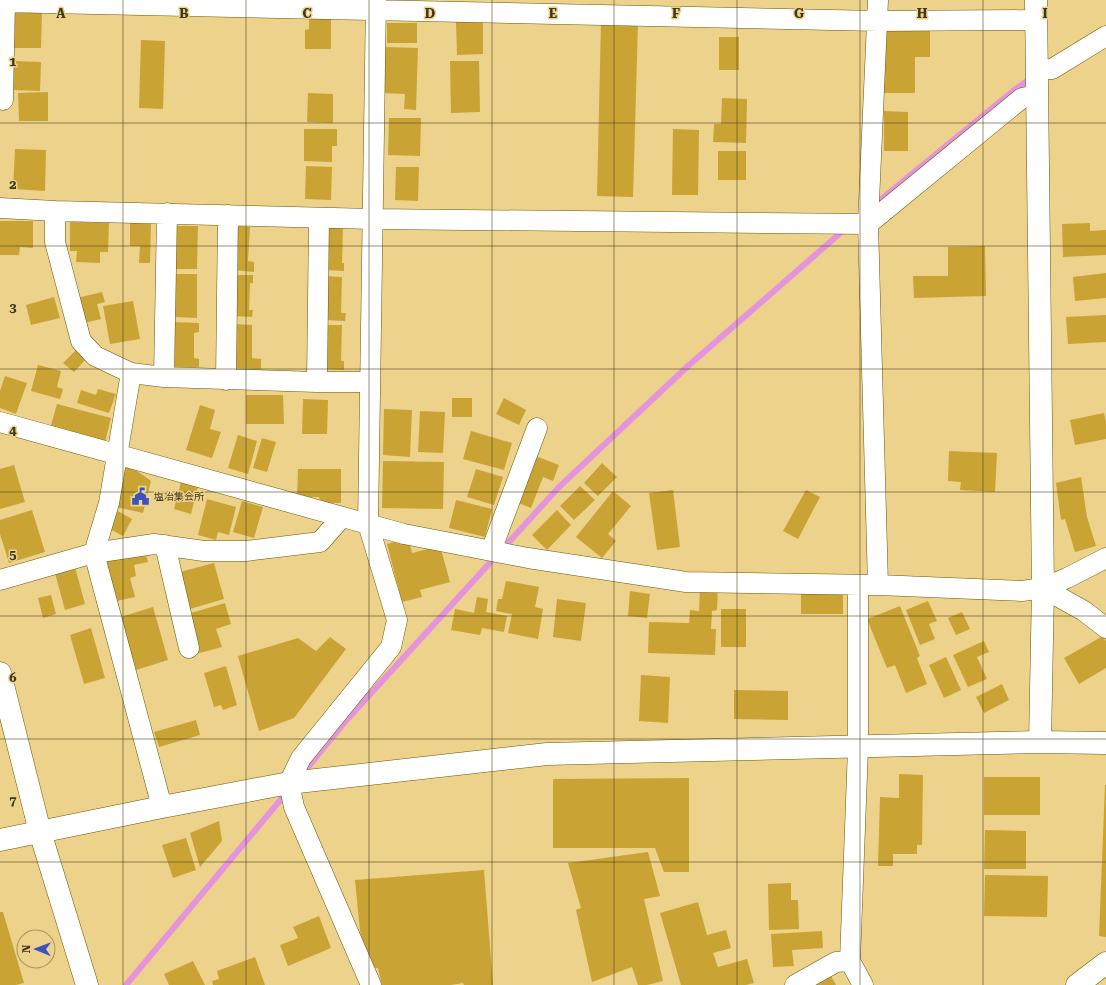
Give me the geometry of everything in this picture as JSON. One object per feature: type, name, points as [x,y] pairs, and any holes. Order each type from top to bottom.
[{"type":"street","points":[[878,0],[868,224],[878,585]]},
{"type":"street","points":[[3,100],[3,2],[376,5],[878,20],[1036,10],[1043,588],[1040,742]]},
{"type":"street","points":[[372,985],[294,807],[289,784],[301,758],[391,647],[397,620],[368,524],[376,5]]},
{"type":"street","points":[[1037,70],[1052,69],[1106,36]]},
{"type":"street","points":[[0,208],[373,219],[868,224],[1022,98],[1037,95]]},
{"type":"street","points":[[55,210],[56,242],[81,341],[95,356],[132,373],[164,377],[226,380],[370,382]]},
{"type":"street","points":[[164,377],[167,213]]},
{"type":"street","points":[[226,380],[228,215]]},
{"type":"street","points":[[316,382],[319,218]]},
{"type":"street","points":[[132,373],[109,503],[94,553],[162,807]]},
{"type":"street","points":[[0,422],[118,453],[404,534],[528,558],[686,582],[878,585],[1022,591],[1043,588],[1067,578],[1106,558]]},
{"type":"street","points":[[491,551],[537,428]]},
{"type":"street","points":[[0,580],[94,553],[154,544],[204,551],[246,551],[320,542],[342,517]]},
{"type":"street","points":[[165,545],[189,648]]},
{"type":"street","points":[[858,585],[858,748],[850,961],[863,985]]},
{"type":"street","points":[[1043,588],[1084,611],[1106,628]]},
{"type":"street","points":[[0,673],[40,832],[87,985]]},
{"type":"street","points":[[0,840],[162,807],[289,784],[547,754],[858,748],[1040,742],[1106,743]]},
{"type":"street","points":[[794,985],[836,962],[850,961]]},
{"type":"street","points":[[1077,985],[1106,963]]},
{"type":"building","points":[[14,11],[42,12],[41,48],[14,48]]},
{"type":"building","points":[[309,18],[331,18],[331,49],[305,49],[305,30],[309,29]]},
{"type":"building","points":[[483,21],[483,54],[457,55],[456,22]]},
{"type":"building","points":[[601,22],[638,23],[633,197],[597,196]]},
{"type":"building","points":[[387,23],[417,23],[417,43],[387,43]]},
{"type":"building","points":[[884,30],[930,30],[930,57],[915,57],[915,93],[884,93]]},
{"type":"building","points":[[719,37],[739,37],[739,70],[719,70]]},
{"type":"building","points":[[141,40],[165,41],[163,109],[139,108]]},
{"type":"building","points":[[384,47],[418,48],[416,110],[404,109],[405,94],[383,93]]},
{"type":"building","points":[[14,61],[41,62],[40,91],[13,90]]},
{"type":"building","points":[[450,61],[479,61],[480,112],[451,113]]},
{"type":"building","points":[[48,92],[48,121],[19,121],[18,93]]},
{"type":"building","points":[[308,93],[333,94],[333,123],[307,122]]},
{"type":"building","points":[[722,98],[747,99],[746,143],[713,142],[714,124],[721,124]]},
{"type":"building","points":[[884,111],[908,112],[908,151],[884,151]]},
{"type":"building","points":[[389,118],[421,118],[420,156],[388,155]]},
{"type":"building","points":[[304,129],[337,129],[337,146],[332,146],[332,162],[304,161]]},
{"type":"building","points":[[673,129],[699,130],[698,195],[672,195]]},
{"type":"building","points":[[15,149],[46,150],[45,191],[13,189]]},
{"type":"building","points":[[718,151],[746,151],[746,180],[718,180]]},
{"type":"building","points":[[306,166],[332,167],[331,200],[305,199]]},
{"type":"building","points":[[396,167],[419,167],[418,201],[395,200]]},
{"type":"building","points":[[0,221],[33,221],[33,248],[20,247],[19,255],[0,255]]},
{"type":"building","points":[[70,222],[109,223],[108,252],[100,252],[100,263],[76,262],[77,251],[70,251]]},
{"type":"building","points":[[130,223],[151,224],[150,263],[139,263],[140,246],[130,246]]},
{"type":"building","points":[[1090,223],[1090,231],[1106,230],[1106,255],[1063,257],[1062,224]]},
{"type":"building","points":[[175,226],[198,226],[197,269],[175,269]]},
{"type":"building","points":[[236,226],[250,227],[248,261],[254,262],[254,272],[234,270]]},
{"type":"building","points":[[325,226],[343,227],[342,263],[344,263],[344,271],[324,270]]},
{"type":"building","points":[[985,246],[986,296],[914,298],[913,276],[948,276],[948,247]]},
{"type":"building","points":[[1106,273],[1106,298],[1075,301],[1073,277]]},
{"type":"building","points":[[175,274],[197,274],[197,318],[175,317]]},
{"type":"building","points":[[234,275],[253,275],[253,283],[250,283],[249,310],[253,310],[252,317],[233,316]]},
{"type":"building","points":[[324,276],[342,277],[341,313],[346,313],[345,321],[323,320]]},
{"type":"building","points":[[102,292],[105,302],[97,304],[101,319],[84,323],[77,298]]},
{"type":"building","points":[[54,297],[60,318],[31,325],[26,305]]},
{"type":"building","points":[[133,301],[140,339],[110,344],[103,306]]},
{"type":"building","points":[[1106,315],[1106,342],[1068,344],[1066,317]]},
{"type":"building","points":[[172,322],[199,323],[199,332],[194,333],[194,358],[199,359],[199,367],[171,367]]},
{"type":"building","points":[[234,324],[252,325],[252,358],[261,359],[261,369],[233,368]]},
{"type":"building","points":[[323,325],[342,325],[341,361],[344,361],[344,370],[322,369]]},
{"type":"building","points":[[76,350],[86,359],[74,372],[63,363]]},
{"type":"building","points":[[38,365],[61,371],[57,387],[63,389],[60,399],[31,391]]},
{"type":"building","points":[[5,376],[27,383],[16,414],[0,408],[0,391]]},
{"type":"building","points":[[98,389],[116,394],[109,413],[77,403],[81,390],[96,395]]},
{"type":"building","points":[[246,395],[283,395],[284,424],[246,424]]},
{"type":"building","points":[[452,398],[472,398],[472,417],[452,417]]},
{"type":"building","points":[[504,398],[526,410],[519,425],[496,414]]},
{"type":"building","points":[[303,399],[328,400],[327,434],[302,434]]},
{"type":"building","points":[[57,404],[111,418],[105,442],[50,429]]},
{"type":"building","points":[[200,405],[215,410],[210,429],[221,432],[212,458],[186,450]]},
{"type":"building","points":[[384,409],[412,410],[410,457],[383,455]]},
{"type":"building","points":[[420,411],[445,412],[443,453],[418,452]]},
{"type":"building","points":[[1104,413],[1106,422],[1106,439],[1075,445],[1070,420]]},
{"type":"building","points":[[471,431],[512,443],[504,470],[463,459]]},
{"type":"building","points":[[238,435],[257,441],[248,474],[228,468]]},
{"type":"building","points":[[262,438],[276,442],[267,472],[253,468]]},
{"type":"building","points":[[949,451],[997,453],[995,492],[960,490],[961,482],[948,481]]},
{"type":"building","points":[[533,455],[559,465],[553,481],[543,477],[531,508],[516,502]]},
{"type":"building","points":[[383,461],[444,462],[443,509],[382,508]]},
{"type":"building","points":[[126,463],[151,481],[143,513],[116,507]]},
{"type":"building","points":[[602,463],[617,477],[598,496],[584,483]]},
{"type":"building","points":[[14,465],[25,502],[0,509],[0,469]]},
{"type":"building","points":[[298,469],[341,469],[341,503],[321,503],[319,497],[297,497]]},
{"type":"building","points":[[476,469],[503,477],[494,505],[467,497]]},
{"type":"building","points":[[1081,477],[1087,517],[1096,546],[1075,552],[1065,519],[1061,520],[1056,483]]},
{"type":"building","points":[[181,482],[198,486],[191,514],[174,509]]},
{"type":"building","points":[[580,486],[595,500],[574,520],[560,506]]},
{"type":"building","points":[[673,490],[680,547],[657,550],[649,493]]},
{"type":"building","points":[[806,490],[820,497],[798,539],[783,531]]},
{"type":"building","points":[[613,491],[631,506],[608,534],[616,541],[602,558],[576,537]]},
{"type":"building","points":[[207,499],[236,507],[229,535],[218,532],[216,540],[198,535]]},
{"type":"building","points":[[456,500],[492,509],[485,537],[449,528]]},
{"type":"building","points":[[242,501],[263,507],[254,538],[233,532]]},
{"type":"building","points":[[114,509],[132,519],[123,536],[104,526]]},
{"type":"building","points":[[32,510],[45,552],[9,563],[0,534],[0,520]]},
{"type":"building","points":[[557,510],[571,525],[547,550],[532,535]]},
{"type":"building","points":[[409,538],[412,553],[440,546],[450,582],[420,590],[422,597],[402,602],[387,544]]},
{"type":"building","points":[[144,547],[148,562],[134,565],[136,576],[130,578],[135,597],[112,602],[103,561]]},
{"type":"building","points":[[214,563],[224,599],[190,609],[180,572]]},
{"type":"building","points":[[75,567],[85,604],[65,610],[55,573]]},
{"type":"building","points":[[506,581],[539,587],[535,607],[543,609],[538,639],[508,633],[512,614],[496,611],[498,599],[502,599]]},
{"type":"building","points":[[700,586],[718,586],[717,610],[712,611],[711,629],[716,629],[715,655],[648,653],[649,622],[689,623],[690,610],[699,611]]},
{"type":"building","points":[[630,591],[650,594],[647,618],[628,616]]},
{"type":"building","points":[[801,592],[843,593],[843,614],[801,614]]},
{"type":"building","points":[[51,595],[56,614],[43,618],[38,598]]},
{"type":"building","points":[[477,597],[488,599],[486,612],[507,616],[504,632],[482,628],[480,635],[451,630],[455,609],[474,613]]},
{"type":"building","points":[[557,599],[586,603],[581,641],[553,637]]},
{"type":"building","points":[[928,601],[937,621],[929,624],[935,639],[920,645],[906,610]]},
{"type":"building","points":[[225,603],[231,624],[216,629],[222,647],[196,654],[184,615]]},
{"type":"building","points":[[900,606],[920,656],[917,658],[927,684],[906,693],[895,665],[887,668],[867,619]]},
{"type":"building","points":[[153,607],[168,660],[136,670],[121,617]]},
{"type":"building","points":[[721,609],[746,609],[746,647],[721,647]]},
{"type":"building","points":[[962,612],[970,629],[956,635],[948,618]]},
{"type":"building","points":[[91,628],[105,678],[84,684],[70,635]]},
{"type":"building","points":[[1103,636],[1106,641],[1106,668],[1079,684],[1064,658]]},
{"type":"building","points":[[330,637],[346,649],[294,718],[259,731],[238,656],[298,638],[316,651]]},
{"type":"building","points":[[984,641],[989,652],[977,657],[987,679],[968,687],[953,655]]},
{"type":"building","points":[[946,657],[961,690],[944,698],[929,665]]},
{"type":"building","points":[[226,666],[237,705],[223,710],[221,705],[214,707],[204,673]]},
{"type":"building","points":[[641,675],[670,677],[668,723],[639,721]]},
{"type":"building","points":[[1002,684],[1009,700],[984,713],[976,697]]},
{"type":"building","points":[[734,690],[788,691],[788,720],[734,719]]},
{"type":"building","points":[[196,720],[200,735],[159,747],[154,732]]},
{"type":"building","points":[[899,774],[923,775],[922,845],[917,845],[917,854],[893,854],[893,866],[878,866],[880,797],[899,798]]},
{"type":"building","points":[[984,777],[1040,777],[1040,815],[984,815]]},
{"type":"building","points":[[689,778],[689,872],[664,872],[655,848],[553,848],[553,779]]},
{"type":"building","points":[[1106,785],[1106,937],[1099,936]]},
{"type":"building","points":[[219,821],[222,841],[200,867],[190,833]]},
{"type":"building","points":[[985,830],[1026,831],[1026,869],[984,869]]},
{"type":"building","points":[[186,838],[196,870],[173,878],[162,845]]},
{"type":"building","points":[[648,852],[660,896],[644,899],[663,981],[647,985],[638,985],[632,967],[592,982],[576,910],[581,908],[568,863]]},
{"type":"building","points":[[484,870],[493,985],[464,985],[463,983],[451,985],[382,985],[378,968],[371,968],[360,931],[355,880]]},
{"type":"building","points":[[985,875],[1048,876],[1047,917],[984,916]]},
{"type":"building","points":[[791,883],[791,900],[798,900],[799,929],[769,930],[768,884]]},
{"type":"building","points":[[698,902],[707,935],[726,930],[731,948],[713,953],[718,967],[747,959],[754,983],[746,985],[681,985],[660,913]]},
{"type":"building","points":[[0,912],[3,912],[16,956],[16,969],[20,969],[24,983],[16,985],[0,985]]},
{"type":"building","points":[[319,916],[331,948],[288,966],[280,945],[298,938],[293,927]]},
{"type":"building","points":[[822,931],[823,948],[792,950],[794,966],[773,967],[771,934]]},
{"type":"building","points":[[255,957],[265,985],[213,985],[212,981],[219,979],[217,971]]},
{"type":"building","points":[[193,961],[205,985],[169,985],[164,974]]},
{"type":"building","points":[[830,974],[836,985],[812,985]]},
{"type":"waterway","points":[[874,205],[1013,91],[1031,78]]},
{"type":"waterway","points":[[303,773],[344,723],[559,487],[688,366],[845,229]]},
{"type":"waterway","points":[[126,985],[287,792]]},
{"type":"place","name":"塩冶集会所","points":[[141,496]]}]
